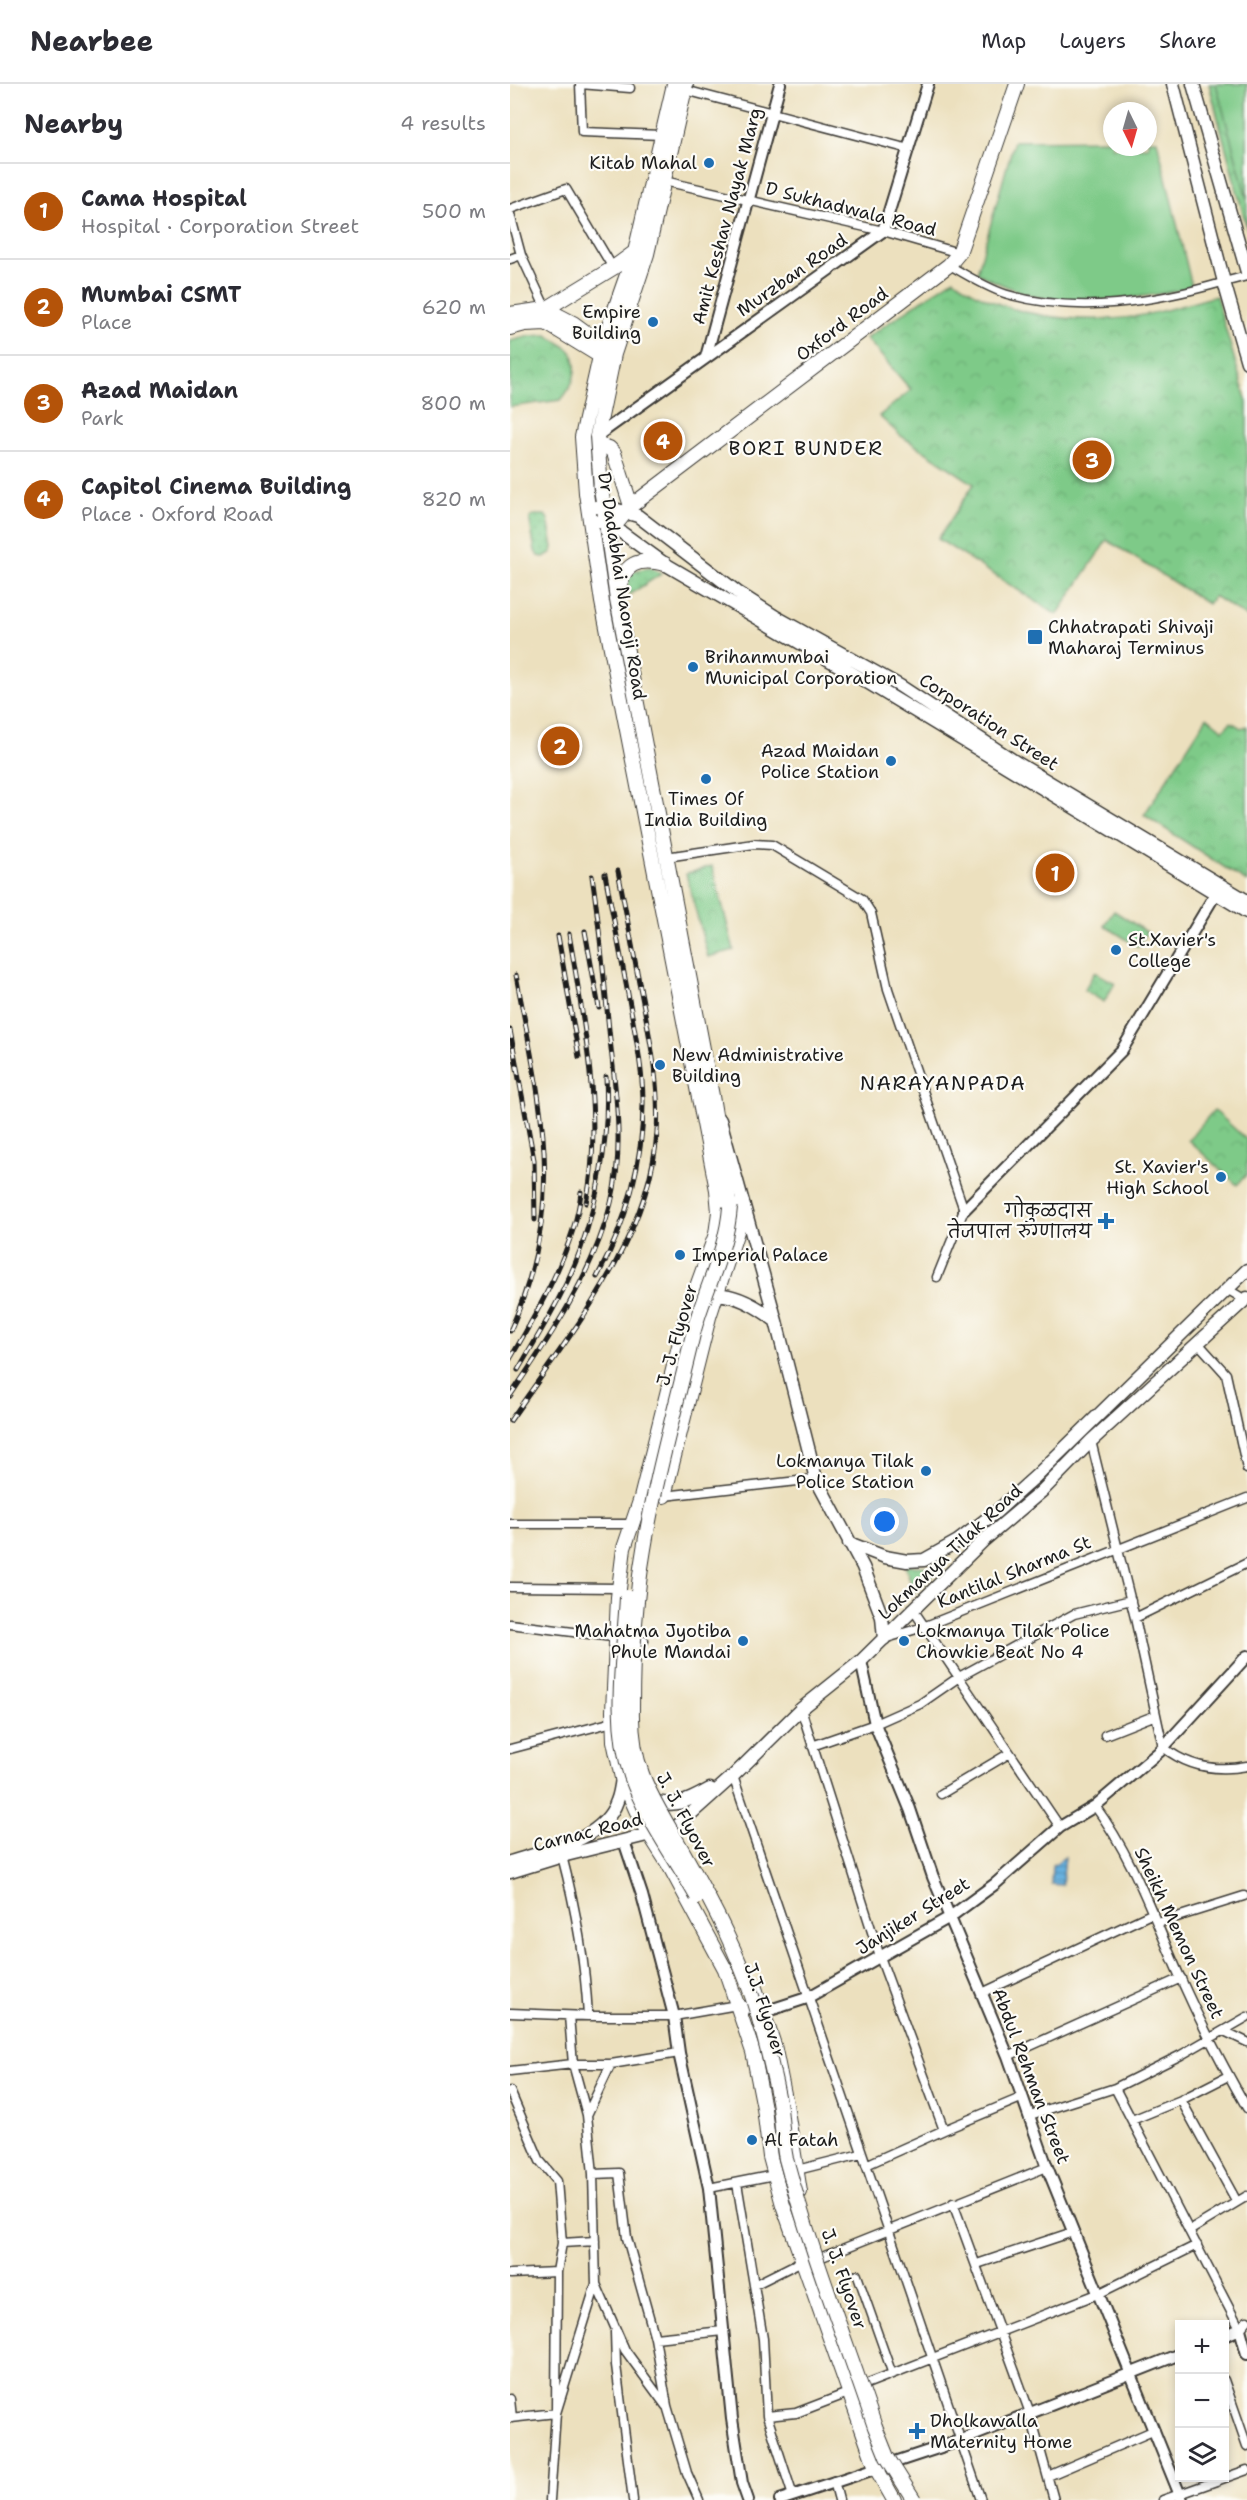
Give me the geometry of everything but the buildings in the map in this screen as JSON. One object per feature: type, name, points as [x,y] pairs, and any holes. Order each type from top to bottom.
[{"type":"main road","name":"Oxford Road","points":[[609,527],[629,509],[949,265],[958,253],[1017,84]]},
{"type":"main road","points":[[1173,84],[1247,362]]},
{"type":"main road","points":[[1193,84],[1247,274]]},
{"type":"main road","name":"Dr Dadabhai Naoroji Road","points":[[682,86],[662,135],[635,252],[582,437],[602,602],[706,1097]]},
{"type":"main road","name":"Dr Dadabhai Naoroji Road","points":[[682,86],[647,254],[606,351],[597,441],[617,599],[666,857],[706,1097]]},
{"type":"main road","points":[[510,314],[546,309],[635,252]]},
{"type":"main road","points":[[546,309],[573,322],[606,351]]},
{"type":"main road","points":[[510,328],[525,324],[546,323],[606,351]]},
{"type":"main road","points":[[597,441],[614,453],[629,509]]},
{"type":"main road","name":"Corporation Street","points":[[589,508],[604,506],[629,509],[736,592],[900,686],[1017,763],[1218,889],[1247,912]]},
{"type":"main road","points":[[591,522],[609,527]]},
{"type":"main road","name":"Corporation Street","points":[[609,527],[665,564],[892,698],[1218,889],[1247,901]]},
{"type":"main road","points":[[617,599],[620,581],[633,564],[645,560],[665,564]]},
{"type":"main road","points":[[892,698],[900,686]]},
{"type":"main road","points":[[706,1097],[719,1212],[716,1234],[687,1314],[635,1521],[624,1548],[616,1638],[614,1741],[622,1778],[641,1821],[712,1942],[725,1969],[753,2052],[774,2175],[848,2393],[876,2468],[894,2500]]},
{"type":"main road","name":"J. J. Flyover","points":[[706,1097],[736,1205],[698,1315],[645,1540],[637,1598],[631,1711],[633,1739],[640,1773],[657,1811],[686,1855],[741,1966],[752,1996],[777,2093],[785,2153],[798,2199],[875,2427],[887,2457],[914,2500]]},
{"type":"main road","points":[[664,1496],[716,1294],[736,1239],[736,1205]]},
{"type":"main road","points":[[736,1205],[776,1321],[816,1479],[863,1567],[882,1617],[884,1639]]},
{"type":"main road","name":"Lokmanya Tilak Road","points":[[849,1543],[885,1557],[907,1561],[924,1560],[958,1541],[996,1512],[1036,1476],[1247,1270]]},
{"type":"main road","points":[[687,1314],[701,1298],[716,1294],[752,1304],[776,1321]]},
{"type":"main road","name":"Lokmanya Tilak Road","points":[[675,1828],[733,1776],[801,1709],[884,1639],[912,1608],[984,1539],[1041,1491],[1091,1441],[1246,1300]]},
{"type":"main road","name":"J.J. Flyover","points":[[635,1521],[627,1597],[621,1711],[623,1740],[631,1776],[648,1815],[677,1860],[724,1947],[746,1998],[761,2049],[773,2107],[779,2155],[791,2202],[871,2430],[883,2460],[905,2500]]},
{"type":"main road","points":[[622,1778],[638,1795],[664,1805],[688,1802],[733,1776]]},
{"type":"main road","name":"Carnac Road","points":[[510,1862],[585,1836],[606,1821],[617,1802],[622,1778]]},
{"type":"main road","points":[[664,1805],[728,1928],[764,2012],[786,2104],[798,2186],[887,2447],[920,2500]]},
{"type":"main road","name":"Carnac Road","points":[[510,1872],[562,1856],[675,1828]]},
{"type":"street","points":[[630,88],[580,84],[582,132],[662,135]]},
{"type":"street","name":"Amit Keshav Nayak Marg","points":[[706,357],[780,84]]},
{"type":"street","points":[[883,231],[928,84]]},
{"type":"street","points":[[682,86],[772,113],[909,149]]},
{"type":"street","name":"D Sukhadwala Road","points":[[664,181],[883,231],[958,253]]},
{"type":"street","points":[[546,309],[521,255],[510,211],[566,189],[613,268]]},
{"type":"street","name":"Murzban Road","points":[[597,441],[706,357],[883,231]]},
{"type":"street","points":[[510,259],[521,255]]},
{"type":"street","points":[[949,265],[1004,293],[1038,301],[1083,305],[1123,303],[1179,295],[1247,274]]},
{"type":"street","points":[[666,857],[754,844],[772,845],[862,899],[871,913],[888,989],[964,1210]]},
{"type":"street","points":[[937,1277],[964,1210],[1122,1050],[1218,889]]},
{"type":"street","points":[[1227,1289],[1246,1300]]},
{"type":"street","points":[[1198,1343],[1227,1374],[1247,1469]]},
{"type":"street","points":[[1091,1441],[1131,1600],[1163,1747],[1176,1758],[1204,1767],[1229,1769],[1247,1766]]},
{"type":"street","points":[[664,1496],[816,1479]]},
{"type":"street","name":"Kantilal Sharma St","points":[[884,1639],[923,1627],[1247,1498]]},
{"type":"street","points":[[510,1524],[635,1521]]},
{"type":"street","points":[[1135,1618],[1247,1563]]},
{"type":"street","points":[[510,1587],[619,1588]]},
{"type":"street","points":[[812,1746],[875,1724],[920,1704],[959,1677],[1074,1614],[1131,1600]]},
{"type":"street","points":[[912,1608],[1060,1827]]},
{"type":"street","points":[[510,1624],[644,1641]]},
{"type":"street","name":"Janjiker Street","points":[[764,2012],[807,1998],[880,1958],[950,1917],[995,1884],[1060,1827],[1095,1806],[1163,1747],[1247,1656]]},
{"type":"street","name":"Abdul Rehman Street","points":[[861,1660],[875,1724],[950,1917],[1008,2056],[1047,2167],[1100,2294],[1129,2373],[1155,2430],[1180,2497]]},
{"type":"street","points":[[801,1709],[880,1958],[944,2130]]},
{"type":"street","points":[[1106,1735],[1156,1715]]},
{"type":"street","points":[[510,1749],[613,1722]]},
{"type":"street","points":[[941,1794],[1010,1753]]},
{"type":"street","points":[[733,1776],[807,1998],[889,2229],[981,2500]]},
{"type":"street","name":"Sheikh Memon Street","points":[[1095,1806],[1112,1828],[1228,2076],[1247,2108]]},
{"type":"street","points":[[624,1841],[642,1895],[674,2016],[679,2053],[709,2188],[732,2419],[742,2483],[748,2500]]},
{"type":"street","points":[[562,1856],[574,1902],[585,1965],[588,2016]]},
{"type":"street","points":[[1158,1923],[1244,1896]]},
{"type":"street","points":[[982,1993],[1153,1913]]},
{"type":"street","points":[[1008,2056],[1181,1978]]},
{"type":"street","points":[[510,2013],[569,2016],[674,2016],[737,2005],[764,2012]]},
{"type":"street","points":[[556,2413],[596,2284],[592,2174],[587,2115],[573,2064],[569,2016]]},
{"type":"street","points":[[1030,2115],[1115,2088],[1181,2055],[1247,2017]]},
{"type":"street","points":[[1224,2031],[1247,2042]]},
{"type":"street","points":[[510,2071],[573,2064],[611,2064],[679,2053]]},
{"type":"street","points":[[587,2115],[611,2064]]},
{"type":"street","points":[[1132,2120],[1181,2100],[1228,2076]]},
{"type":"street","points":[[1115,2088],[1189,2231],[1244,2325],[1247,2354]]},
{"type":"street","points":[[510,2091],[540,2161],[557,2181],[562,2243],[558,2272],[556,2413],[549,2500]]},
{"type":"street","points":[[866,2165],[1023,2097]]},
{"type":"street","points":[[1181,2100],[1237,2202]]},
{"type":"street","points":[[797,2170],[861,2154]]},
{"type":"street","points":[[822,2257],[1047,2167]]},
{"type":"street","points":[[592,2174],[619,2173],[627,2238],[655,2338],[667,2406],[687,2473],[699,2500]]},
{"type":"street","points":[[709,2188],[774,2175]]},
{"type":"street","points":[[737,2183],[763,2339],[767,2416],[793,2496]]},
{"type":"street","points":[[1189,2231],[1247,2196]]},
{"type":"street","points":[[953,2203],[1002,2331],[1030,2413],[1054,2500]]},
{"type":"street","points":[[977,2264],[1073,2232]]},
{"type":"street","points":[[562,2243],[595,2241]]},
{"type":"street","points":[[866,2384],[1100,2294],[1197,2245]]},
{"type":"street","points":[[754,2285],[802,2261]]},
{"type":"street","points":[[510,2274],[558,2272]]},
{"type":"street","points":[[857,2274],[892,2373]]},
{"type":"street","points":[[596,2284],[615,2331],[631,2359],[667,2406]]},
{"type":"street","points":[[1229,2333],[1244,2325]]},
{"type":"street","points":[[615,2331],[616,2365],[633,2500]]},
{"type":"street","points":[[655,2338],[723,2331]]},
{"type":"street","points":[[780,2500],[962,2440],[1175,2356]]},
{"type":"street","points":[[616,2365],[631,2359]]},
{"type":"street","points":[[767,2416],[796,2413],[848,2393]]},
{"type":"street","points":[[1229,2394],[1247,2446]]},
{"type":"street","points":[[510,2399],[511,2418],[556,2413]]},
{"type":"street","points":[[1048,2476],[1155,2430]]},
{"type":"street","points":[[1163,2500],[1180,2497],[1247,2470]]},
{"type":"street","points":[[834,2481],[839,2500]]},
{"type":"green space","points":[[1209,84],[1247,84],[1247,229]]},
{"type":"green space","points":[[1216,84],[1247,84],[1247,199]]},
{"type":"green space","points":[[1103,140],[1103,156],[1157,156],[1157,140],[1192,287],[1115,299],[1055,299],[1022,293],[977,273],[1014,141]]},
{"type":"green space","points":[[954,279],[1007,307],[1067,318],[1108,319],[1135,316],[1216,296],[1247,402],[1247,617],[1214,596],[1208,604],[1107,540],[1057,615],[938,539],[974,484],[901,436],[879,416],[911,390],[866,338]]},
{"type":"green space","points":[[547,335],[566,347],[574,358],[575,371],[569,389],[561,400],[510,407],[510,341]]},
{"type":"green space","points":[[535,515],[545,515],[548,519],[553,547],[552,552],[544,557],[538,556],[535,551],[530,518]]},
{"type":"green space","points":[[652,568],[661,574],[629,595],[628,581],[631,573],[639,569]]},
{"type":"green space","points":[[1207,717],[1223,730],[1231,722],[1241,728],[1247,726],[1247,882],[1144,815]]},
{"type":"green space","points":[[712,866],[734,950],[708,957],[686,874]]},
{"type":"green space","points":[[1114,911],[1147,932],[1138,947],[1104,925]]},
{"type":"green space","points":[[1095,972],[1115,983],[1104,1002],[1084,990]]},
{"type":"green space","points":[[1214,1110],[1247,1140],[1247,1174],[1237,1185],[1188,1140]]},
{"type":"green space","points":[[949,1561],[914,1593],[905,1565],[931,1567]]},
{"type":"water","points":[[1065,1857],[1062,1885],[1051,1884],[1052,1866]]},
{"type":"railway","points":[[510,1421],[603,1285],[639,1211],[651,1172],[658,1114],[656,1079],[618,871]]},
{"type":"railway","points":[[597,1277],[617,1235],[632,1190],[643,1121],[641,1072],[605,874]]},
{"type":"railway","points":[[510,1396],[541,1351],[582,1279],[603,1229],[615,1182],[618,1139],[616,1095],[592,876]]},
{"type":"railway","points":[[585,931],[599,1008]]},
{"type":"railway","points":[[569,934],[590,1068],[593,1138],[586,1203]]},
{"type":"railway","points":[[558,936],[579,1057]]},
{"type":"railway","points":[[510,1331],[528,1284],[539,1239],[544,1196],[544,1154],[540,1112],[516,975]]},
{"type":"railway","points":[[510,1030],[534,1160],[535,1220]]},
{"type":"railway","points":[[518,1370],[568,1280],[588,1227],[602,1164],[607,1099],[606,1077]]},
{"type":"railway","points":[[510,1359],[554,1278],[572,1234],[581,1192]]},
{"type":"place","name":"Kitab Mahal","points":[[709,163]]},
{"type":"place","name":"Empire Building","points":[[653,322]]},
{"type":"place","name":"Capitol Cinema Building","points":[[663,441]]},
{"type":"place","name":"Azad Maidan","points":[[1092,460]]},
{"type":"place","name":"Chhatrapati Shivaji Maharaj Terminus","points":[[1035,637]]},
{"type":"place","name":"Brihanmumbai Municipal Corporation","points":[[693,667]]},
{"type":"place","name":"Mumbai CSMT","points":[[560,746]]},
{"type":"place","name":"Azad Maidan Police Station","points":[[891,761]]},
{"type":"place","name":"Times Of India Building","points":[[706,779]]},
{"type":"place","name":"Cama Hospital","points":[[1055,873]]},
{"type":"place","name":"St.Xavier's College","points":[[1116,950]]},
{"type":"place","name":"New Administrative Building","points":[[660,1065]]},
{"type":"place","name":"St. Xavier's High School","points":[[1221,1177]]},
{"type":"place","name":"गोकुळदास तेजपाल रुग्णालय","points":[[1106,1221]]},
{"type":"place","name":"Imperial Palace","points":[[680,1255]]},
{"type":"place","name":"Lokmanya Tilak Police Station","points":[[926,1471]]},
{"type":"place","name":"Mahatma Jyotiba Phule Mandai","points":[[743,1641]]},
{"type":"place","name":"Lokmanya Tilak Police Chowkie Beat No 4","points":[[904,1641]]},
{"type":"place","name":"Al Fatah","points":[[752,2140]]},
{"type":"place","name":"Dholkawalla Maternity Home","points":[[917,2431]]},
{"type":"district","name":"BORI BUNDER","points":[[806,448]]},
{"type":"district","name":"NARAYANPADA","points":[[943,1083]]}]
